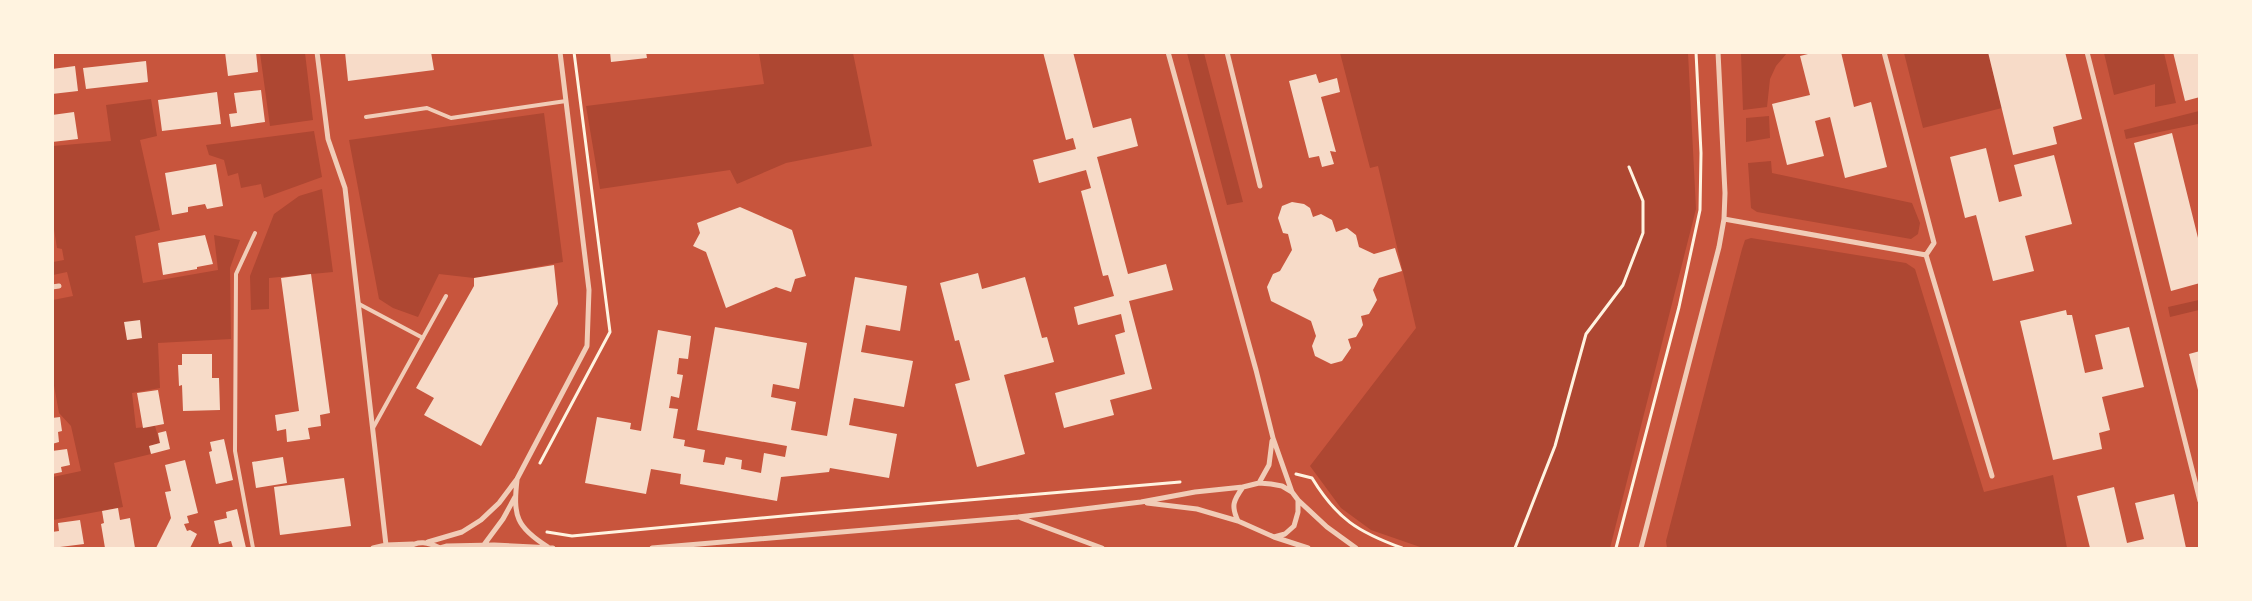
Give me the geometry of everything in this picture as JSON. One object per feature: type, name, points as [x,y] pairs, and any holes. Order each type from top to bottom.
[{"type":"street","points":[[317,52],[328,139],[346,188],[386,545]]},
{"type":"street","points":[[374,548],[386,545],[428,542],[462,532],[481,520],[499,503],[517,479],[587,346],[589,290],[560,52]]},
{"type":"street","points":[[1168,52],[1273,438],[1292,492],[1327,527],[1356,548]]},
{"type":"street","points":[[1227,52],[1260,186]]},
{"type":"street","points":[[1641,548],[1719,247],[1724,219],[1718,52]]},
{"type":"street","points":[[1884,52],[1934,243],[1926,255]]},
{"type":"street","points":[[2087,52],[2200,501]]},
{"type":"street","points":[[1724,219],[1926,255]]},
{"type":"street","points":[[1926,255],[1992,476]]},
{"type":"street","points":[[1260,483],[1269,465],[1273,438]]},
{"type":"street","points":[[517,479],[515,497],[518,521],[529,535],[551,548]]},
{"type":"street","points":[[652,548],[670,548],[1018,517],[1141,502],[1260,483],[1282,486],[1292,492]]},
{"type":"street","points":[[1238,522],[1232,510],[1235,498],[1243,487]]},
{"type":"street","points":[[482,547],[503,519],[515,497]]},
{"type":"street","points":[[1274,537],[1285,534],[1294,526],[1298,512],[1298,500]]},
{"type":"street","points":[[1141,502],[1197,509],[1308,548]]},
{"type":"street","points":[[1018,517],[1102,548]]},
{"type":"street","points":[[428,542],[440,548],[446,546],[551,548]]},
{"type":"street","points":[[407,548],[413,544]]},
{"type":"lane","points":[[366,117],[427,108],[451,118],[566,101]]},
{"type":"lane","points":[[253,548],[235,451],[236,274],[255,233]]},
{"type":"lane","points":[[373,428],[446,296]]},
{"type":"lane","points":[[359,304],[423,338]]},
{"type":"path","points":[[539,465],[610,332],[574,52]]},
{"type":"path","points":[[1616,548],[1679,307],[1700,210],[1701,153],[1696,52]]},
{"type":"path","points":[[1515,548],[1555,446],[1586,334],[1623,285],[1643,233],[1643,201],[1629,167]]},
{"type":"path","points":[[1286,474],[1298,474],[1312,478],[1323,496],[1347,522],[1368,535],[1402,548]]},
{"type":"path","points":[[540,530],[572,536],[1186,482]]},
{"type":"shaded area","points":[[260,53],[305,53],[313,120],[270,126]]},
{"type":"shaded area","points":[[759,53],[853,53],[872,146],[786,163],[737,184],[730,170],[600,189],[586,106],[764,84]]},
{"type":"shaded area","points":[[1187,53],[1204,53],[1243,202],[1227,205]]},
{"type":"shaded area","points":[[1340,53],[1688,53],[1696,209],[1610,548],[1423,548],[1371,530],[1341,508],[1310,466],[1416,328],[1378,166],[1370,168]]},
{"type":"shaded area","points":[[1741,53],[1787,53],[1776,66],[1770,79],[1767,107],[1743,110]]},
{"type":"shaded area","points":[[1904,53],[1988,53],[2002,108],[1923,128]]},
{"type":"shaded area","points":[[2104,53],[2164,53],[2176,103],[2155,107],[2155,84],[2114,95]]},
{"type":"shaded area","points":[[151,99],[157,136],[140,140],[160,230],[135,236],[143,283],[218,270],[214,235],[240,240],[230,268],[231,339],[158,343],[160,388],[132,393],[136,428],[155,426],[160,443],[149,446],[151,454],[114,463],[123,507],[53,520],[53,477],[81,471],[71,426],[59,413],[53,380],[53,300],[73,296],[67,272],[53,275],[53,262],[64,260],[62,249],[57,248],[53,223],[53,146],[111,141],[106,105]]},
{"type":"shaded area","points":[[2199,111],[2199,127],[2198,124],[2126,139],[2124,130]]},
{"type":"shaded area","points":[[544,113],[563,262],[474,278],[439,274],[418,317],[393,308],[379,299],[349,140]]},
{"type":"shaded area","points":[[1769,116],[1770,138],[1746,142],[1746,118]]},
{"type":"shaded area","points":[[314,131],[322,177],[264,198],[261,184],[241,188],[238,173],[228,176],[224,160],[209,155],[206,145]]},
{"type":"shaded area","points":[[1771,161],[1772,173],[1912,203],[1920,223],[1918,234],[1911,239],[1757,212],[1751,208],[1748,163]]},
{"type":"shaded area","points":[[322,189],[333,272],[269,278],[269,309],[251,310],[250,276],[274,214],[299,196]]},
{"type":"shaded area","points":[[1751,238],[1906,263],[1915,269],[1984,492],[2053,475],[2067,548],[1667,548],[1666,541],[1742,249],[1745,240]]},
{"type":"shaded area","points":[[2199,300],[2199,310],[2170,317],[2168,307]]},
{"type":"building","points":[[225,52],[256,52],[258,72],[228,76]]},
{"type":"building","points":[[345,52],[431,52],[434,70],[348,81]]},
{"type":"building","points":[[610,52],[646,52],[647,58],[611,62]]},
{"type":"building","points":[[1043,52],[1073,52],[1093,128],[1131,118],[1138,146],[1097,157],[1128,274],[1166,264],[1173,290],[1129,301],[1152,389],[1110,400],[1114,415],[1064,428],[1055,393],[1125,374],[1115,335],[1125,332],[1121,314],[1078,325],[1074,307],[1114,296],[1108,275],[1103,276],[1081,191],[1091,188],[1086,170],[1039,183],[1033,160],[1076,149],[1073,138],[1066,140]]},
{"type":"building","points":[[1816,52],[1841,52],[1854,107],[1871,102],[1887,167],[1845,178],[1830,117],[1815,121],[1824,156],[1787,165],[1772,104],[1810,95],[1800,56]]},
{"type":"building","points":[[1988,52],[2065,52],[2082,119],[2053,127],[2057,144],[2013,155]]},
{"type":"building","points":[[2173,52],[2200,52],[2200,97],[2185,101]]},
{"type":"building","points":[[146,61],[148,82],[86,89],[83,68]]},
{"type":"building","points":[[75,66],[78,91],[52,94],[52,69]]},
{"type":"building","points":[[1316,74],[1319,83],[1337,78],[1340,92],[1321,97],[1336,152],[1330,151],[1334,164],[1322,167],[1319,156],[1309,158],[1289,81]]},
{"type":"building","points":[[261,90],[265,122],[231,127],[229,114],[237,113],[234,93]]},
{"type":"building","points":[[217,92],[221,124],[162,131],[158,100]]},
{"type":"building","points":[[74,112],[78,139],[52,142],[52,115]]},
{"type":"building","points":[[2172,133],[2200,246],[2200,283],[2171,291],[2134,143]]},
{"type":"building","points":[[1986,148],[1999,202],[2022,196],[2014,165],[2054,155],[2072,224],[2025,236],[2034,271],[1993,281],[1976,215],[1965,218],[1950,157]]},
{"type":"building","points":[[216,164],[223,206],[207,209],[205,204],[188,207],[188,212],[172,215],[165,173]]},
{"type":"building","points":[[1292,202],[1304,204],[1310,208],[1313,217],[1321,214],[1332,220],[1336,232],[1347,228],[1356,235],[1359,247],[1374,254],[1395,248],[1402,271],[1379,278],[1373,290],[1377,300],[1369,314],[1361,316],[1363,325],[1356,337],[1348,339],[1351,348],[1342,361],[1331,364],[1315,356],[1312,346],[1316,336],[1311,321],[1271,301],[1267,287],[1273,274],[1280,271],[1292,250],[1288,234],[1283,233],[1278,218],[1282,206]]},
{"type":"building","points":[[740,207],[792,230],[806,276],[795,279],[791,292],[776,287],[726,308],[706,252],[693,246],[700,233],[697,223]]},
{"type":"building","points":[[205,235],[213,264],[163,275],[158,243]]},
{"type":"building","points":[[554,265],[558,304],[481,446],[424,415],[434,398],[416,388],[474,286],[474,278]]},
{"type":"building","points":[[978,273],[982,289],[1025,277],[1042,338],[1047,337],[1054,362],[1004,375],[1025,454],[977,467],[955,384],[970,380],[959,340],[955,341],[940,283]]},
{"type":"building","points":[[311,274],[330,413],[320,415],[321,426],[308,428],[310,439],[287,442],[286,429],[277,431],[275,415],[299,411],[281,278]]},
{"type":"building","points":[[855,277],[907,286],[900,331],[866,325],[861,352],[913,361],[904,407],[854,398],[849,425],[897,434],[889,478],[830,468],[829,472],[781,477],[777,501],[680,484],[681,474],[651,469],[646,494],[585,483],[597,417],[631,423],[630,429],[641,431],[658,330],[691,336],[688,359],[679,358],[677,374],[683,375],[679,398],[671,396],[669,408],[678,409],[673,438],[685,440],[684,446],[705,450],[703,462],[724,465],[726,457],[742,460],[741,469],[761,473],[764,453],[785,457],[787,446],[697,430],[715,327],[807,343],[799,389],[773,384],[771,397],[796,402],[791,430],[827,436]]},
{"type":"building","points":[[2066,310],[2067,315],[2072,315],[2085,373],[2103,369],[2095,335],[2129,327],[2144,387],[2102,397],[2110,430],[2099,433],[2102,449],[2053,460],[2020,321]]},
{"type":"building","points":[[140,320],[142,338],[127,340],[124,322]]},
{"type":"building","points":[[2200,351],[2200,394],[2199,394],[2189,354]]},
{"type":"building","points":[[182,354],[212,354],[212,378],[219,378],[220,410],[183,411],[182,385],[179,386],[178,365],[182,365]]},
{"type":"building","points":[[158,390],[164,424],[143,428],[137,393]]},
{"type":"building","points":[[60,417],[62,431],[58,432],[59,442],[52,444],[52,418]]},
{"type":"building","points":[[166,431],[170,449],[151,454],[149,446],[160,443],[158,433]]},
{"type":"building","points":[[224,439],[233,480],[216,484],[209,452],[212,451],[210,442]]},
{"type":"building","points":[[67,449],[70,465],[61,467],[62,472],[52,474],[52,451]]},
{"type":"building","points":[[283,457],[287,483],[256,488],[252,462]]},
{"type":"building","points":[[185,460],[198,513],[187,516],[189,523],[184,524],[187,531],[190,530],[197,534],[190,548],[156,548],[171,518],[165,492],[171,491],[165,465]]},
{"type":"building","points":[[344,478],[351,526],[280,535],[274,487]]},
{"type":"building","points":[[2114,487],[2127,543],[2144,539],[2135,503],[2174,494],[2186,548],[2090,548],[2077,496]]},
{"type":"building","points":[[118,508],[120,520],[130,518],[135,548],[105,548],[101,524],[104,523],[102,511]]},
{"type":"building","points":[[237,509],[246,548],[233,548],[231,541],[219,544],[214,521],[227,518],[226,512]]},
{"type":"building","points":[[80,520],[84,544],[52,548],[52,532],[59,531],[58,523]]}]
